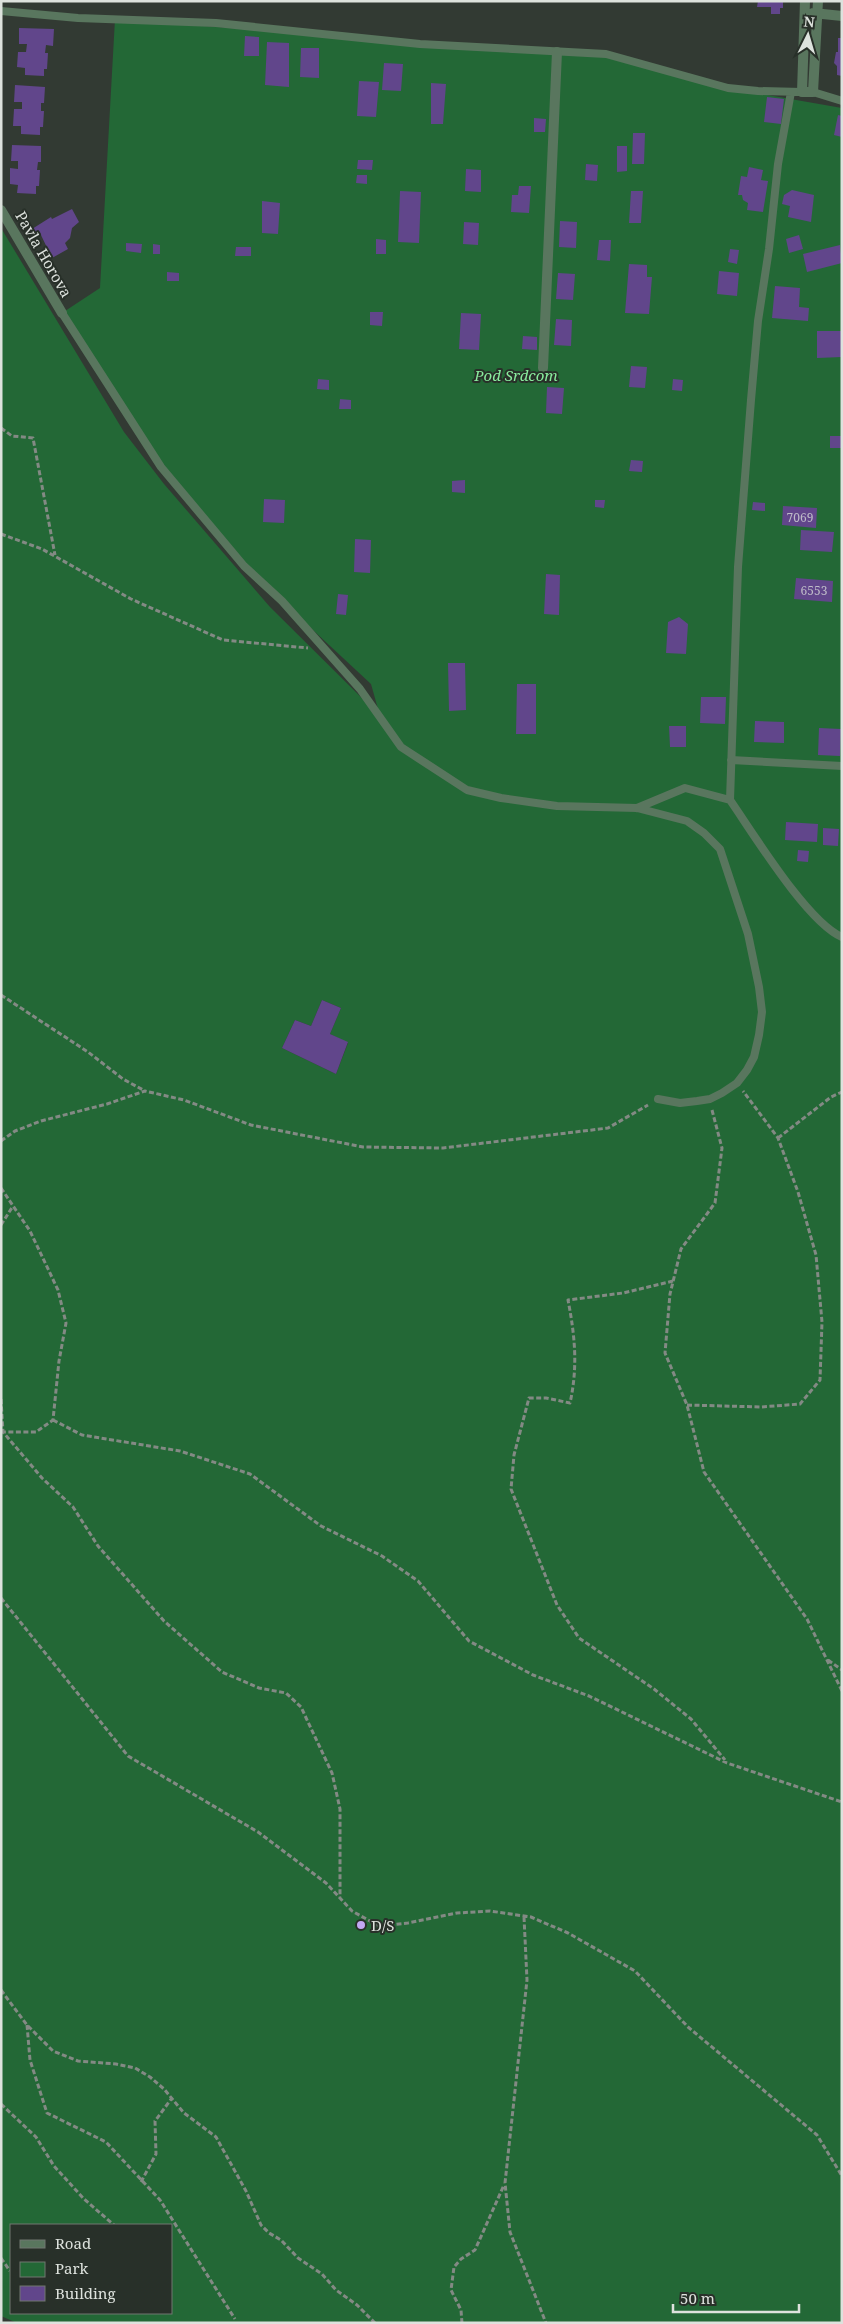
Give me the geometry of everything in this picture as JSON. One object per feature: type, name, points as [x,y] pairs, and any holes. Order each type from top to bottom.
[{"type":"street","points":[[804,1],[802,92],[813,92],[818,1]]},
{"type":"street","points":[[804,13],[842,16]]},
{"type":"street","points":[[543,368],[557,52]]},
{"type":"street","name":"Pavla Horova","points":[[1,210],[62,313]]},
{"type":"lane","points":[[1,11],[78,18],[216,23],[420,44],[606,54],[728,88],[802,92]]},
{"type":"lane","points":[[791,92],[778,164],[750,400],[738,567],[730,800],[801,900],[821,922],[842,936]]},
{"type":"lane","points":[[813,92],[842,101]]},
{"type":"lane","points":[[62,313],[161,467],[244,566],[282,601],[325,649],[360,690],[401,747],[467,790],[501,798],[556,806],[637,808],[687,822],[704,832],[720,849],[748,934],[759,987],[762,1012],[754,1056],[747,1070],[737,1083],[710,1099],[680,1103],[658,1099]]},
{"type":"lane","points":[[731,760],[842,766]]},
{"type":"lane","points":[[637,808],[685,788],[730,800]]},
{"type":"path","points":[[1,428],[12,436],[33,438],[55,556]]},
{"type":"path","points":[[1,534],[42,549],[131,598],[223,640],[325,649]]},
{"type":"path","points":[[1,995],[88,1052],[123,1079],[145,1091],[184,1100],[252,1125],[363,1147],[443,1148],[608,1128],[658,1099]]},
{"type":"path","points":[[687,1405],[761,1407],[800,1404],[820,1380],[822,1322],[816,1255],[798,1192],[778,1138],[737,1083]]},
{"type":"path","points":[[1,1141],[15,1131],[41,1121],[107,1104],[145,1091]]},
{"type":"path","points":[[778,1138],[832,1097],[842,1092]]},
{"type":"path","points":[[710,1099],[722,1148],[715,1203],[681,1249],[670,1294],[664,1353],[687,1405],[704,1472],[807,1620],[842,1690]]},
{"type":"path","points":[[1,1188],[30,1231],[58,1290],[66,1323],[59,1361],[53,1420],[36,1432],[2,1432]]},
{"type":"path","points":[[1,1225],[13,1206]]},
{"type":"path","points":[[674,1281],[623,1293],[568,1300],[574,1332],[575,1379],[570,1403],[546,1398],[529,1398],[514,1455],[511,1489],[557,1605],[579,1638],[654,1689],[691,1720],[728,1763]]},
{"type":"path","points":[[1,1399],[2,1432],[42,1478],[73,1508],[98,1546],[164,1621],[222,1672],[259,1688],[286,1693],[301,1707],[332,1773],[340,1809],[340,1897]]},
{"type":"path","points":[[53,1420],[82,1435],[180,1451],[250,1474],[321,1526],[382,1556],[418,1581],[469,1641],[533,1675],[589,1696],[728,1763],[842,1802]]},
{"type":"path","points":[[1,1598],[128,1756],[258,1832],[326,1883],[352,1910],[380,1926],[408,1923],[457,1913],[490,1911],[531,1917],[568,1932],[635,1971],[688,2027],[817,2135],[842,2176]]},
{"type":"path","points":[[827,1659],[842,1670]]},
{"type":"path","points":[[524,1917],[527,1980],[505,2183],[510,2232],[546,2323]]},
{"type":"path","points":[[1,1990],[26,2024],[53,2051],[78,2062],[116,2064],[135,2068],[150,2077],[172,2098],[184,2114],[216,2136],[246,2191],[261,2225],[269,2233],[281,2240],[298,2258],[322,2274],[336,2290],[357,2305],[376,2323]]},
{"type":"path","points":[[26,2024],[30,2060],[47,2112],[106,2142],[141,2182],[160,2200],[235,2319]]},
{"type":"path","points":[[141,2182],[156,2154],[155,2121],[172,2098]]},
{"type":"path","points":[[1,2104],[36,2137],[54,2166],[84,2199],[113,2224]]},
{"type":"path","points":[[462,2323],[461,2310],[452,2290],[454,2267],[461,2259],[475,2250],[505,2183]]},
{"type":"path","points":[[1,2258],[10,2271]]},
{"type":"green space","name":"Pod Srdcom","points":[[115,19],[373,39],[606,54],[744,91],[842,108],[842,2323],[17,2323],[1,2316],[1,228],[124,432],[164,484],[270,607],[380,716],[371,684],[244,566],[161,467],[62,313],[100,288]],"holes":[[[322,1000],[341,1008],[330,1034],[348,1043],[336,1074],[282,1048],[295,1020],[311,1026]]]},
{"type":"building","points":[[758,1],[783,1],[783,8],[780,8],[780,14],[771,14],[771,7],[757,7]]},
{"type":"building","points":[[19,28],[54,29],[53,46],[46,45],[45,53],[48,53],[47,69],[44,69],[44,76],[25,75],[25,68],[17,67],[18,52],[26,52],[27,44],[19,44]]},
{"type":"building","points":[[245,36],[259,37],[259,56],[244,56]]},
{"type":"building","points":[[838,38],[842,38],[842,76],[837,75],[837,66],[834,63],[836,52],[838,52]]},
{"type":"building","points":[[267,42],[289,43],[289,87],[265,85]]},
{"type":"building","points":[[301,48],[319,48],[319,78],[300,77]]},
{"type":"building","points":[[384,63],[403,64],[401,91],[382,90]]},
{"type":"building","points":[[359,81],[379,82],[376,117],[357,116]]},
{"type":"building","points":[[431,83],[446,84],[443,124],[431,124]]},
{"type":"building","points":[[15,85],[45,87],[44,103],[41,103],[41,111],[44,111],[43,127],[40,127],[40,135],[21,134],[21,126],[13,126],[14,109],[22,109],[22,102],[14,102]]},
{"type":"building","points":[[767,97],[784,99],[781,124],[764,122]]},
{"type":"building","points":[[838,115],[842,116],[842,137],[834,135]]},
{"type":"building","points":[[534,118],[546,119],[545,132],[534,132]]},
{"type":"building","points":[[633,133],[645,133],[644,164],[632,164]]},
{"type":"building","points":[[12,145],[41,146],[41,162],[38,162],[37,170],[40,170],[39,186],[36,186],[36,194],[17,193],[18,185],[10,184],[10,168],[18,169],[18,161],[11,161]]},
{"type":"building","points":[[617,146],[627,146],[627,171],[617,172]]},
{"type":"building","points":[[358,160],[373,160],[372,170],[357,169]]},
{"type":"building","points":[[586,164],[598,165],[597,181],[585,180]]},
{"type":"building","points":[[749,167],[763,170],[761,180],[768,181],[763,212],[747,210],[748,203],[743,200],[742,195],[738,195],[741,176],[747,177]]},
{"type":"building","points":[[466,169],[481,170],[481,192],[465,191]]},
{"type":"building","points":[[357,175],[367,175],[367,184],[356,183]]},
{"type":"building","points":[[519,186],[531,186],[529,213],[511,212],[512,195],[518,195]]},
{"type":"building","points":[[792,190],[814,195],[811,222],[788,217],[790,206],[782,204],[784,195]]},
{"type":"building","points":[[400,191],[421,192],[419,243],[398,242]]},
{"type":"building","points":[[631,191],[643,191],[641,223],[629,223]]},
{"type":"building","points":[[262,201],[280,203],[278,234],[262,233]]},
{"type":"building","points":[[72,209],[79,222],[72,228],[70,238],[65,243],[68,249],[52,258],[40,233],[35,236],[32,229],[51,217],[52,219]]},
{"type":"building","points":[[560,221],[577,222],[576,248],[559,247]]},
{"type":"building","points":[[464,222],[479,223],[478,245],[463,244]]},
{"type":"building","points":[[799,235],[803,249],[789,253],[786,239]]},
{"type":"building","points":[[376,239],[386,240],[386,254],[376,254]]},
{"type":"building","points":[[599,240],[611,240],[610,261],[597,260]]},
{"type":"building","points":[[126,243],[142,244],[141,253],[126,251]]},
{"type":"building","points":[[153,244],[160,245],[160,254],[153,254]]},
{"type":"building","points":[[840,245],[842,263],[807,272],[803,254]]},
{"type":"building","points":[[236,247],[251,247],[251,256],[235,256]]},
{"type":"building","points":[[730,249],[739,250],[737,264],[728,262]]},
{"type":"building","points":[[629,264],[647,265],[647,277],[652,277],[649,314],[625,313]]},
{"type":"building","points":[[719,271],[739,273],[737,296],[717,294]]},
{"type":"building","points":[[167,272],[179,273],[179,281],[167,281]]},
{"type":"building","points":[[558,273],[575,274],[573,300],[556,299]]},
{"type":"building","points":[[775,286],[800,288],[799,307],[809,308],[808,321],[772,318]]},
{"type":"building","points":[[370,312],[383,312],[382,326],[370,325]]},
{"type":"building","points":[[461,313],[481,314],[479,350],[459,349]]},
{"type":"building","points":[[556,319],[572,320],[571,346],[554,345]]},
{"type":"building","points":[[817,331],[842,331],[842,357],[817,358]]},
{"type":"building","points":[[523,336],[537,337],[537,350],[522,349]]},
{"type":"building","points":[[631,366],[647,367],[645,388],[629,387]]},
{"type":"building","points":[[318,379],[329,380],[329,390],[317,389]]},
{"type":"building","points":[[673,379],[683,380],[682,391],[672,390]]},
{"type":"building","points":[[547,387],[564,388],[562,414],[546,413]]},
{"type":"building","points":[[340,399],[351,400],[351,409],[339,409]]},
{"type":"building","points":[[830,436],[842,436],[842,448],[830,448]]},
{"type":"building","points":[[631,460],[643,461],[642,472],[629,471]]},
{"type":"building","points":[[465,480],[465,493],[452,492],[452,481]]},
{"type":"building","points":[[264,499],[285,500],[284,523],[263,522]]},
{"type":"building","points":[[595,500],[605,500],[604,508],[595,507]]},
{"type":"building","points":[[753,502],[765,503],[765,511],[752,510]]},
{"type":"building","points":[[783,506],[817,508],[816,528],[782,525]]},
{"type":"building","points":[[801,530],[834,532],[832,552],[800,550]]},
{"type":"building","points":[[355,539],[371,540],[370,573],[354,572]]},
{"type":"building","points":[[546,574],[560,575],[559,615],[544,614]]},
{"type":"building","points":[[796,578],[833,581],[832,602],[794,599]]},
{"type":"building","points":[[338,594],[348,595],[346,615],[336,614]]},
{"type":"building","points":[[679,617],[688,624],[686,654],[666,653],[668,622]]},
{"type":"building","points":[[448,663],[465,663],[466,710],[449,711]]},
{"type":"building","points":[[517,684],[536,684],[536,734],[516,734]]},
{"type":"building","points":[[701,697],[726,697],[725,724],[700,723]]},
{"type":"building","points":[[755,721],[784,722],[784,743],[754,742]]},
{"type":"building","points":[[669,726],[686,726],[686,747],[670,747]]},
{"type":"building","points":[[819,728],[841,729],[840,756],[818,755]]},
{"type":"building","points":[[786,822],[818,824],[817,842],[785,840]]},
{"type":"building","points":[[823,828],[839,829],[838,846],[823,845]]},
{"type":"building","points":[[798,850],[809,851],[808,862],[797,861]]},
{"type":"building","points":[[322,1000],[341,1008],[330,1034],[348,1042],[336,1074],[282,1048],[295,1020],[311,1026]]},
{"type":"place","name":"D/S","points":[[361,1925]]}]
